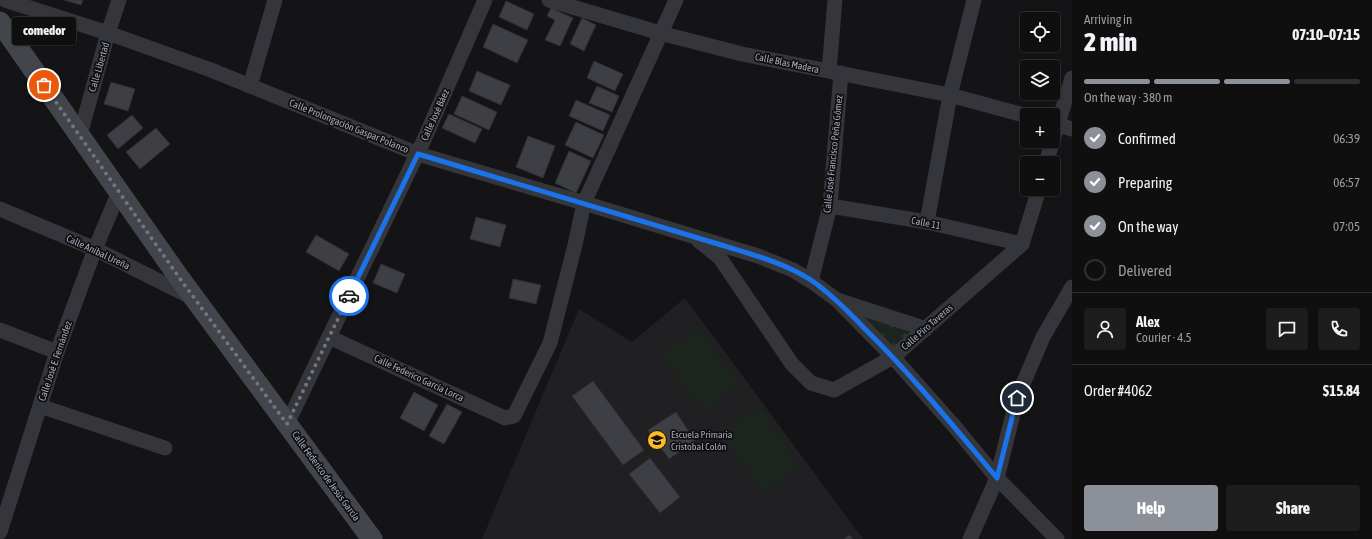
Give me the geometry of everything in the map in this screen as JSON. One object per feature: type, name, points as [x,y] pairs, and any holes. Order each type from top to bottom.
[{"type":"main road","name":"Calle Federico de Jesús García","points":[[0,22],[194,298],[372,539]]},
{"type":"street","name":"Calle Prolongación Gaspar Polanco","points":[[5,0],[108,33],[211,70],[418,154],[758,256],[793,270],[812,281],[837,300],[893,357],[955,427],[997,478],[1057,539]]},
{"type":"street","name":"Calle Libertad","points":[[80,135],[108,33],[119,0]]},
{"type":"street","points":[[250,86],[275,0]]},
{"type":"street","name":"Calle José Báez","points":[[287,424],[418,154],[485,0]]},
{"type":"street","name":"Calle Blas Madera","points":[[549,0],[660,33],[742,54],[950,96],[1020,114]]},
{"type":"street","points":[[584,203],[676,0]]},
{"type":"street","name":"Calle José Francisco Peña Gómez","points":[[812,281],[830,206],[835,72],[835,0]]},
{"type":"street","points":[[927,222],[950,96],[974,0]]},
{"type":"street","points":[[1049,156],[1061,126],[1072,78]]},
{"type":"street","name":"Calle José E. Fernández","points":[[0,532],[57,352],[95,249],[119,192]]},
{"type":"street","points":[[1022,244],[1037,196]]},
{"type":"street","name":"Calle Federico García Lorca","points":[[329,337],[505,418],[514,416],[550,343],[584,203]]},
{"type":"street","name":"Calle 11","points":[[830,206],[927,222],[1022,244]]},
{"type":"street","name":"Calle Aníbal Ureña","points":[[0,209],[95,249],[194,298]]},
{"type":"street","name":"Calle Piro Taveras","points":[[692,236],[720,258],[792,364],[811,383],[834,390],[893,357],[1022,244]]},
{"type":"street","points":[[970,539],[997,478],[1017,398],[1043,337],[1072,287]]},
{"type":"street","points":[[837,300],[926,329]]},
{"type":"street","points":[[0,330],[57,352]]},
{"type":"street","points":[[40,406],[165,448]]},
{"type":"shaded area","name":"Escuela Primaria Cristobal Colón","points":[[685,298],[863,539],[482,539],[579,309],[632,342]]},
{"type":"green space","points":[[848,307],[919,330],[893,352]]},
{"type":"green space","points":[[698,328],[739,385],[703,411],[662,355]]},
{"type":"green space","points":[[758,407],[801,466],[764,492],[721,433]]},
{"type":"building","points":[[64,0],[83,0],[81,5]]},
{"type":"building","points":[[506,1],[534,14],[527,30],[499,17]]},
{"type":"building","points":[[551,8],[573,18],[560,46],[545,40],[555,20],[547,16]]},
{"type":"building","points":[[582,18],[596,25],[584,51],[570,44]]},
{"type":"building","points":[[493,24],[528,40],[517,63],[483,47]]},
{"type":"building","points":[[594,61],[623,74],[615,91],[587,78]]},
{"type":"building","points":[[477,71],[510,85],[501,105],[469,91]]},
{"type":"building","points":[[111,82],[135,89],[128,111],[104,104]]},
{"type":"building","points":[[597,86],[619,96],[612,112],[589,103]]},
{"type":"building","points":[[462,96],[497,112],[489,130],[454,114]]},
{"type":"building","points":[[576,100],[610,115],[603,131],[569,116]]},
{"type":"building","points":[[449,114],[482,129],[475,143],[442,128]]},
{"type":"building","points":[[132,115],[143,128],[118,149],[107,135]]},
{"type":"building","points":[[576,122],[604,135],[593,158],[565,145]]},
{"type":"building","points":[[156,128],[170,144],[140,169],[126,152]]},
{"type":"building","points":[[528,136],[555,146],[543,178],[516,167]]},
{"type":"building","points":[[569,151],[591,161],[576,193],[555,183]]},
{"type":"building","points":[[476,217],[506,225],[500,247],[470,239]]},
{"type":"building","points":[[316,235],[349,254],[339,271],[306,252]]},
{"type":"building","points":[[381,264],[405,274],[397,293],[373,283]]},
{"type":"building","points":[[513,279],[541,285],[536,304],[509,298]]},
{"type":"building","points":[[593,381],[644,450],[623,465],[572,396]]},
{"type":"building","points":[[414,392],[438,405],[424,431],[400,418]]},
{"type":"building","points":[[447,404],[462,412],[444,444],[429,436]]},
{"type":"building","points":[[676,412],[695,441],[669,459],[648,430]]},
{"type":"building","points":[[650,458],[680,497],[660,513],[629,474]]},
{"type":"building","points":[[849,535],[853,539],[844,539]]},
{"type":"way so far","points":[[44,85],[178,276],[287,424],[349,296]]},
{"type":"place","name":"comedor","points":[[44,85]]},
{"type":"place","name":"Escuela Primaria Cristobal Colón","points":[[657,440]]},
{"type":"route","points":[[349,296],[418,154],[758,256],[793,270],[812,281],[837,300],[893,357],[955,427],[997,478],[1017,398]]}]
